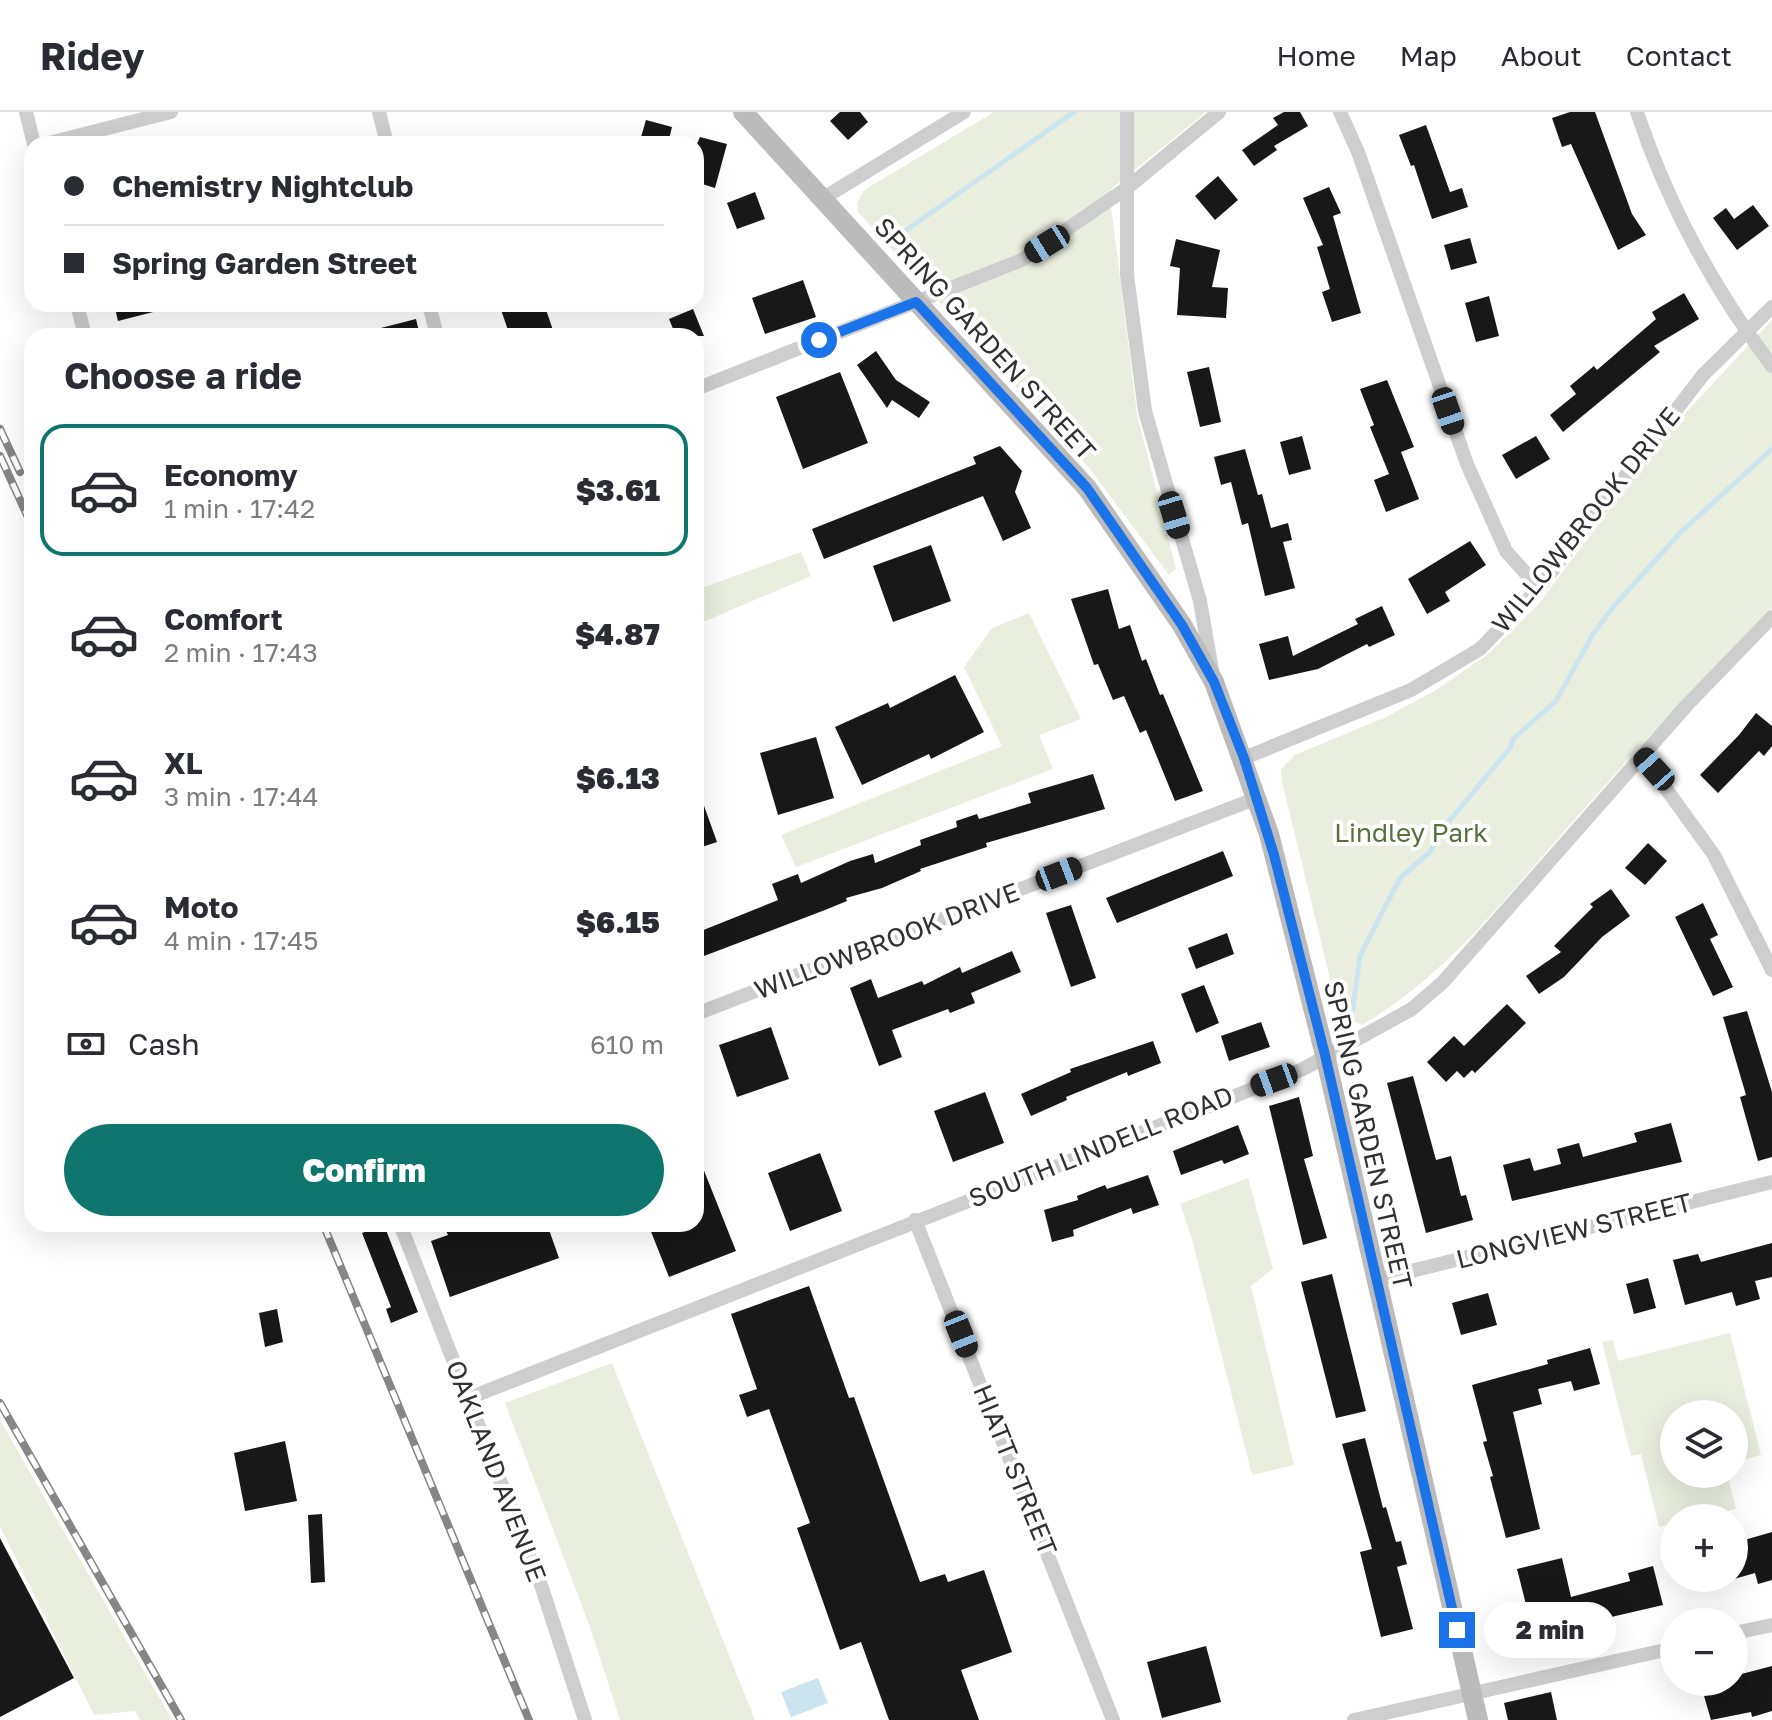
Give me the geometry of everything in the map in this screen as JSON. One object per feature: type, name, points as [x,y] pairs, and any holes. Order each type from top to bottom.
[{"type":"main road","name":"SPRING GARDEN STREET","points":[[743,112],[1087,488],[1182,625],[1214,682],[1257,798],[1325,1055],[1478,1720]]},
{"type":"street","points":[[26,112],[32,136]]},
{"type":"street","points":[[76,136],[171,112]]},
{"type":"street","points":[[379,112],[385,136]]},
{"type":"street","points":[[822,199],[964,112]]},
{"type":"street","points":[[1127,112],[1127,275],[1145,411],[1200,601],[1214,682]]},
{"type":"street","points":[[704,386],[1022,260],[1127,188],[1219,112]]},
{"type":"street","points":[[1340,112],[1358,152],[1467,464],[1506,551],[1539,588]]},
{"type":"street","points":[[1637,112],[1668,196],[1696,251],[1746,332],[1772,366]]},
{"type":"street","name":"WILLOWBROOK DRIVE","points":[[1244,758],[1411,690],[1480,649],[1539,588],[1703,375],[1772,307]]},
{"type":"street","name":"SOUTH LINDELL ROAD","points":[[469,1398],[1303,1069],[1325,1055],[1364,1038],[1412,1009],[1443,982],[1687,705],[1772,617]]},
{"type":"street","points":[[1643,757],[1714,855],[1772,970]]},
{"type":"street","name":"WILLOWBROOK DRIVE","points":[[704,1011],[1257,798]]},
{"type":"street","name":"LONGVIEW STREET","points":[[1375,1280],[1772,1182]]},
{"type":"street","name":"HIATT STREET","points":[[915,1220],[1113,1720]]},
{"type":"street","name":"OAKLAND AVENUE","points":[[403,1232],[542,1588],[585,1720]]},
{"type":"street","points":[[1748,1630],[1772,1625]]},
{"type":"street","points":[[1354,1720],[1660,1651]]},
{"type":"green space","points":[[994,112],[1206,112],[1109,191],[1137,414],[1176,569],[1169,575],[1090,469],[858,212],[857,203],[864,190]]},
{"type":"green space","name":"Lindley Park","points":[[1772,320],[1772,608],[1648,738],[1451,957],[1423,982],[1362,1025],[1345,1017],[1337,1007],[1281,769],[1295,755],[1386,717],[1436,690],[1487,655],[1537,606],[1666,434]]},
{"type":"green space","points":[[801,552],[811,576],[704,622],[704,587]]},
{"type":"green space","points":[[1029,613],[1081,719],[1039,735],[1053,769],[796,867],[781,835],[1002,746],[964,667],[992,628]]},
{"type":"green space","points":[[1248,1178],[1273,1269],[1251,1286],[1294,1465],[1252,1475],[1192,1239],[1180,1204]]},
{"type":"green space","points":[[1730,1333],[1747,1400],[1660,1400],[1660,1488],[1731,1488],[1735,1504],[1660,1504],[1659,1527],[1641,1454],[1631,1456],[1602,1342],[1613,1340],[1618,1361]]},
{"type":"green space","points":[[612,1363],[755,1720],[620,1720],[590,1627],[505,1403]]},
{"type":"green space","points":[[1748,1404],[1761,1455],[1748,1458]]},
{"type":"green space","points":[[0,1420],[172,1720],[140,1720],[135,1711],[94,1715],[0,1527]]},
{"type":"water","points":[[818,1678],[828,1703],[791,1717],[781,1692]]},
{"type":"building","points":[[840,112],[860,112],[868,122],[848,140],[830,121]]},
{"type":"building","points":[[1284,112],[1300,112],[1308,126],[1274,146],[1277,150],[1254,166],[1242,150],[1278,125],[1273,118]]},
{"type":"building","points":[[1570,112],[1595,112],[1632,214],[1646,235],[1618,250],[1571,144],[1562,147],[1552,118]]},
{"type":"building","points":[[646,120],[672,127],[670,136],[641,136]]},
{"type":"building","points":[[1426,125],[1450,192],[1462,188],[1468,207],[1432,219],[1414,165],[1411,166],[1399,135]]},
{"type":"building","points":[[704,138],[727,144],[715,188],[704,185]]},
{"type":"building","points":[[1218,176],[1238,200],[1215,220],[1195,196]]},
{"type":"building","points":[[1329,187],[1341,213],[1333,216],[1361,313],[1332,322],[1322,292],[1330,289],[1317,247],[1323,245],[1303,198]]},
{"type":"building","points":[[755,192],[765,219],[737,229],[727,203]]},
{"type":"building","points":[[1753,205],[1769,226],[1737,250],[1713,218],[1726,208],[1734,219]]},
{"type":"building","points":[[1470,238],[1477,263],[1451,270],[1444,245]]},
{"type":"building","points":[[1176,239],[1220,250],[1212,287],[1228,288],[1226,318],[1177,315],[1180,268],[1170,266]]},
{"type":"building","points":[[803,280],[816,317],[765,334],[752,298]]},
{"type":"building","points":[[1684,293],[1699,319],[1654,346],[1660,352],[1563,432],[1550,415],[1576,394],[1570,386],[1594,366],[1597,370],[1656,319],[1652,312]]},
{"type":"building","points":[[1489,296],[1499,336],[1476,342],[1465,303]]},
{"type":"building","points":[[116,312],[153,312],[118,321]]},
{"type":"building","points":[[502,312],[547,312],[552,328],[507,328]]},
{"type":"building","points":[[694,312],[701,328],[673,328],[669,319]]},
{"type":"building","points":[[416,319],[418,328],[381,328]]},
{"type":"building","points":[[876,351],[896,380],[930,402],[919,418],[892,400],[887,408],[857,365]]},
{"type":"building","points":[[1209,367],[1221,422],[1200,427],[1187,372]]},
{"type":"building","points":[[840,372],[868,443],[803,469],[776,397]]},
{"type":"building","points":[[1387,380],[1414,447],[1401,452],[1419,499],[1386,512],[1374,480],[1389,474],[1370,427],[1374,425],[1360,389]]},
{"type":"building","points":[[1302,436],[1311,469],[1289,475],[1280,442]]},
{"type":"building","points":[[1536,436],[1550,459],[1516,479],[1502,455]]},
{"type":"building","points":[[1000,446],[1022,471],[1015,492],[1031,528],[1003,541],[983,496],[824,559],[812,529],[976,464],[973,457]]},
{"type":"building","points":[[1245,449],[1271,528],[1288,523],[1292,540],[1283,542],[1295,588],[1265,596],[1248,523],[1242,525],[1231,482],[1221,485],[1214,457]]},
{"type":"building","points":[[1470,541],[1486,565],[1445,592],[1450,601],[1427,614],[1408,579]]},
{"type":"building","points":[[931,545],[951,601],[893,622],[873,566]]},
{"type":"building","points":[[1108,589],[1119,629],[1130,625],[1142,661],[1146,659],[1160,695],[1163,694],[1203,791],[1175,801],[1146,730],[1140,733],[1124,696],[1113,700],[1098,664],[1094,665],[1071,599]]},
{"type":"building","points":[[1382,606],[1395,635],[1369,647],[1367,644],[1318,669],[1269,680],[1259,644],[1288,636],[1293,656],[1358,624],[1355,619]]},
{"type":"building","points":[[955,675],[984,732],[931,759],[929,754],[862,785],[835,727],[888,703],[890,708]]},
{"type":"building","points":[[1756,713],[1772,726],[1772,746],[1764,756],[1759,751],[1718,793],[1700,775]]},
{"type":"building","points":[[816,737],[834,798],[778,815],[760,753]]},
{"type":"building","points":[[1093,774],[1105,809],[986,843],[987,847],[920,869],[882,888],[846,898],[847,901],[825,910],[704,956],[704,930],[778,900],[772,884],[798,874],[801,883],[873,854],[875,863],[921,845],[920,840],[957,827],[956,821],[977,814],[979,819],[1031,803],[1028,793]]},
{"type":"building","points":[[704,806],[717,842],[704,846]]},
{"type":"building","points":[[1648,843],[1667,861],[1645,885],[1625,868]]},
{"type":"building","points":[[1223,851],[1233,876],[1117,923],[1106,898]]},
{"type":"building","points":[[1611,889],[1630,916],[1602,937],[1564,977],[1539,994],[1526,976],[1561,952],[1554,946],[1593,907],[1590,904]]},
{"type":"building","points":[[1703,903],[1718,935],[1710,939],[1733,987],[1713,996],[1675,917]]},
{"type":"building","points":[[1071,905],[1096,978],[1071,987],[1046,913]]},
{"type":"building","points":[[1227,933],[1234,954],[1196,969],[1188,948]]},
{"type":"building","points":[[1012,951],[1021,972],[971,993],[975,1003],[950,1013],[948,1009],[892,1030],[902,1057],[879,1066],[850,988],[871,979],[878,998],[922,981],[924,985],[960,967],[962,973]]},
{"type":"building","points":[[1204,985],[1219,1023],[1196,1033],[1181,994]]},
{"type":"building","points":[[1507,1004],[1526,1023],[1475,1073],[1472,1070],[1464,1078],[1457,1071],[1446,1082],[1427,1062],[1454,1036],[1464,1046]]},
{"type":"building","points":[[1747,1011],[1772,1092],[1772,1157],[1758,1161],[1740,1097],[1746,1095],[1723,1017]]},
{"type":"building","points":[[1261,1022],[1270,1047],[1229,1061],[1221,1036]]},
{"type":"building","points":[[771,1027],[789,1079],[737,1097],[719,1045]]},
{"type":"building","points":[[1153,1041],[1161,1063],[1128,1076],[1127,1072],[1066,1097],[1067,1100],[1031,1116],[1021,1094],[1071,1072],[1070,1069]]},
{"type":"building","points":[[1413,1076],[1436,1160],[1451,1156],[1461,1196],[1466,1195],[1473,1220],[1426,1233],[1387,1083]]},
{"type":"building","points":[[985,1092],[1004,1143],[953,1162],[934,1111]]},
{"type":"building","points":[[1299,1097],[1313,1156],[1304,1159],[1327,1238],[1303,1245],[1269,1106]]},
{"type":"building","points":[[1671,1123],[1682,1162],[1512,1201],[1503,1165],[1530,1158],[1534,1171],[1561,1164],[1557,1149],[1579,1143],[1583,1157],[1637,1142],[1634,1133]]},
{"type":"building","points":[[1238,1125],[1249,1154],[1181,1175],[1173,1151]]},
{"type":"building","points":[[820,1153],[842,1211],[790,1231],[768,1173]]},
{"type":"building","points":[[704,1171],[736,1251],[669,1277],[651,1232],[704,1232]]},
{"type":"building","points":[[1148,1175],[1159,1205],[1133,1214],[1131,1208],[1073,1230],[1074,1236],[1052,1242],[1044,1210],[1078,1200],[1077,1196],[1105,1185],[1107,1189]]},
{"type":"building","points":[[387,1232],[418,1312],[391,1323],[386,1309],[391,1307],[362,1233]]},
{"type":"building","points":[[447,1232],[550,1232],[559,1258],[450,1297],[431,1241],[448,1235]]},
{"type":"building","points":[[1772,1243],[1772,1277],[1755,1281],[1760,1299],[1736,1306],[1732,1292],[1685,1305],[1673,1260],[1698,1254],[1701,1262]]},
{"type":"building","points":[[1332,1274],[1366,1411],[1336,1418],[1301,1282]]},
{"type":"building","points":[[1648,1278],[1656,1308],[1634,1314],[1626,1284]]},
{"type":"building","points":[[809,1286],[849,1398],[854,1397],[920,1582],[945,1574],[948,1582],[984,1570],[1012,1652],[961,1670],[979,1720],[889,1720],[861,1642],[840,1650],[797,1528],[810,1523],[769,1409],[747,1417],[739,1395],[757,1389],[731,1314]]},
{"type":"building","points":[[1488,1293],[1497,1325],[1461,1335],[1452,1303]]},
{"type":"building","points":[[277,1309],[283,1342],[265,1347],[259,1313]]},
{"type":"building","points":[[1590,1348],[1600,1384],[1574,1391],[1571,1381],[1538,1389],[1542,1404],[1513,1412],[1540,1529],[1506,1538],[1483,1442],[1487,1441],[1472,1385],[1548,1364],[1547,1360]]},
{"type":"building","points":[[1365,1438],[1383,1508],[1386,1507],[1396,1542],[1401,1541],[1407,1564],[1397,1567],[1413,1629],[1381,1637],[1360,1552],[1372,1549],[1342,1444]]},
{"type":"building","points":[[285,1441],[297,1501],[245,1511],[234,1453]]},
{"type":"building","points":[[322,1514],[325,1582],[311,1583],[308,1515]]},
{"type":"building","points":[[1772,1532],[1772,1580],[1758,1584],[1755,1573],[1748,1575],[1748,1539]]},
{"type":"building","points":[[0,1538],[74,1678],[0,1717]]},
{"type":"building","points":[[1562,1558],[1571,1597],[1630,1581],[1628,1573],[1653,1566],[1663,1605],[1577,1625],[1579,1634],[1536,1644],[1517,1569]]},
{"type":"building","points":[[1206,1646],[1221,1702],[1162,1718],[1147,1662]]},
{"type":"building","points":[[1772,1666],[1772,1711],[1752,1717],[1751,1712],[1711,1720],[1704,1696],[1748,1696],[1748,1672]]},
{"type":"building","points":[[1551,1692],[1557,1720],[1508,1720],[1504,1703]]},
{"type":"waterway","points":[[898,236],[1074,112]]},
{"type":"waterway","points":[[1351,1021],[1360,956],[1400,878],[1430,852],[1441,831],[1510,748],[1513,739],[1556,701],[1593,634],[1614,606],[1681,532],[1772,449]]},
{"type":"railway","points":[[0,429],[20,472]]},
{"type":"railway","points":[[0,456],[24,508]]},
{"type":"railway","points":[[326,1232],[529,1720]]},
{"type":"railway","points":[[0,1403],[181,1720]]},
{"type":"route","points":[[819,340],[916,302],[1087,488],[1182,625],[1214,682],[1269,834],[1325,1055],[1457,1630]]}]
